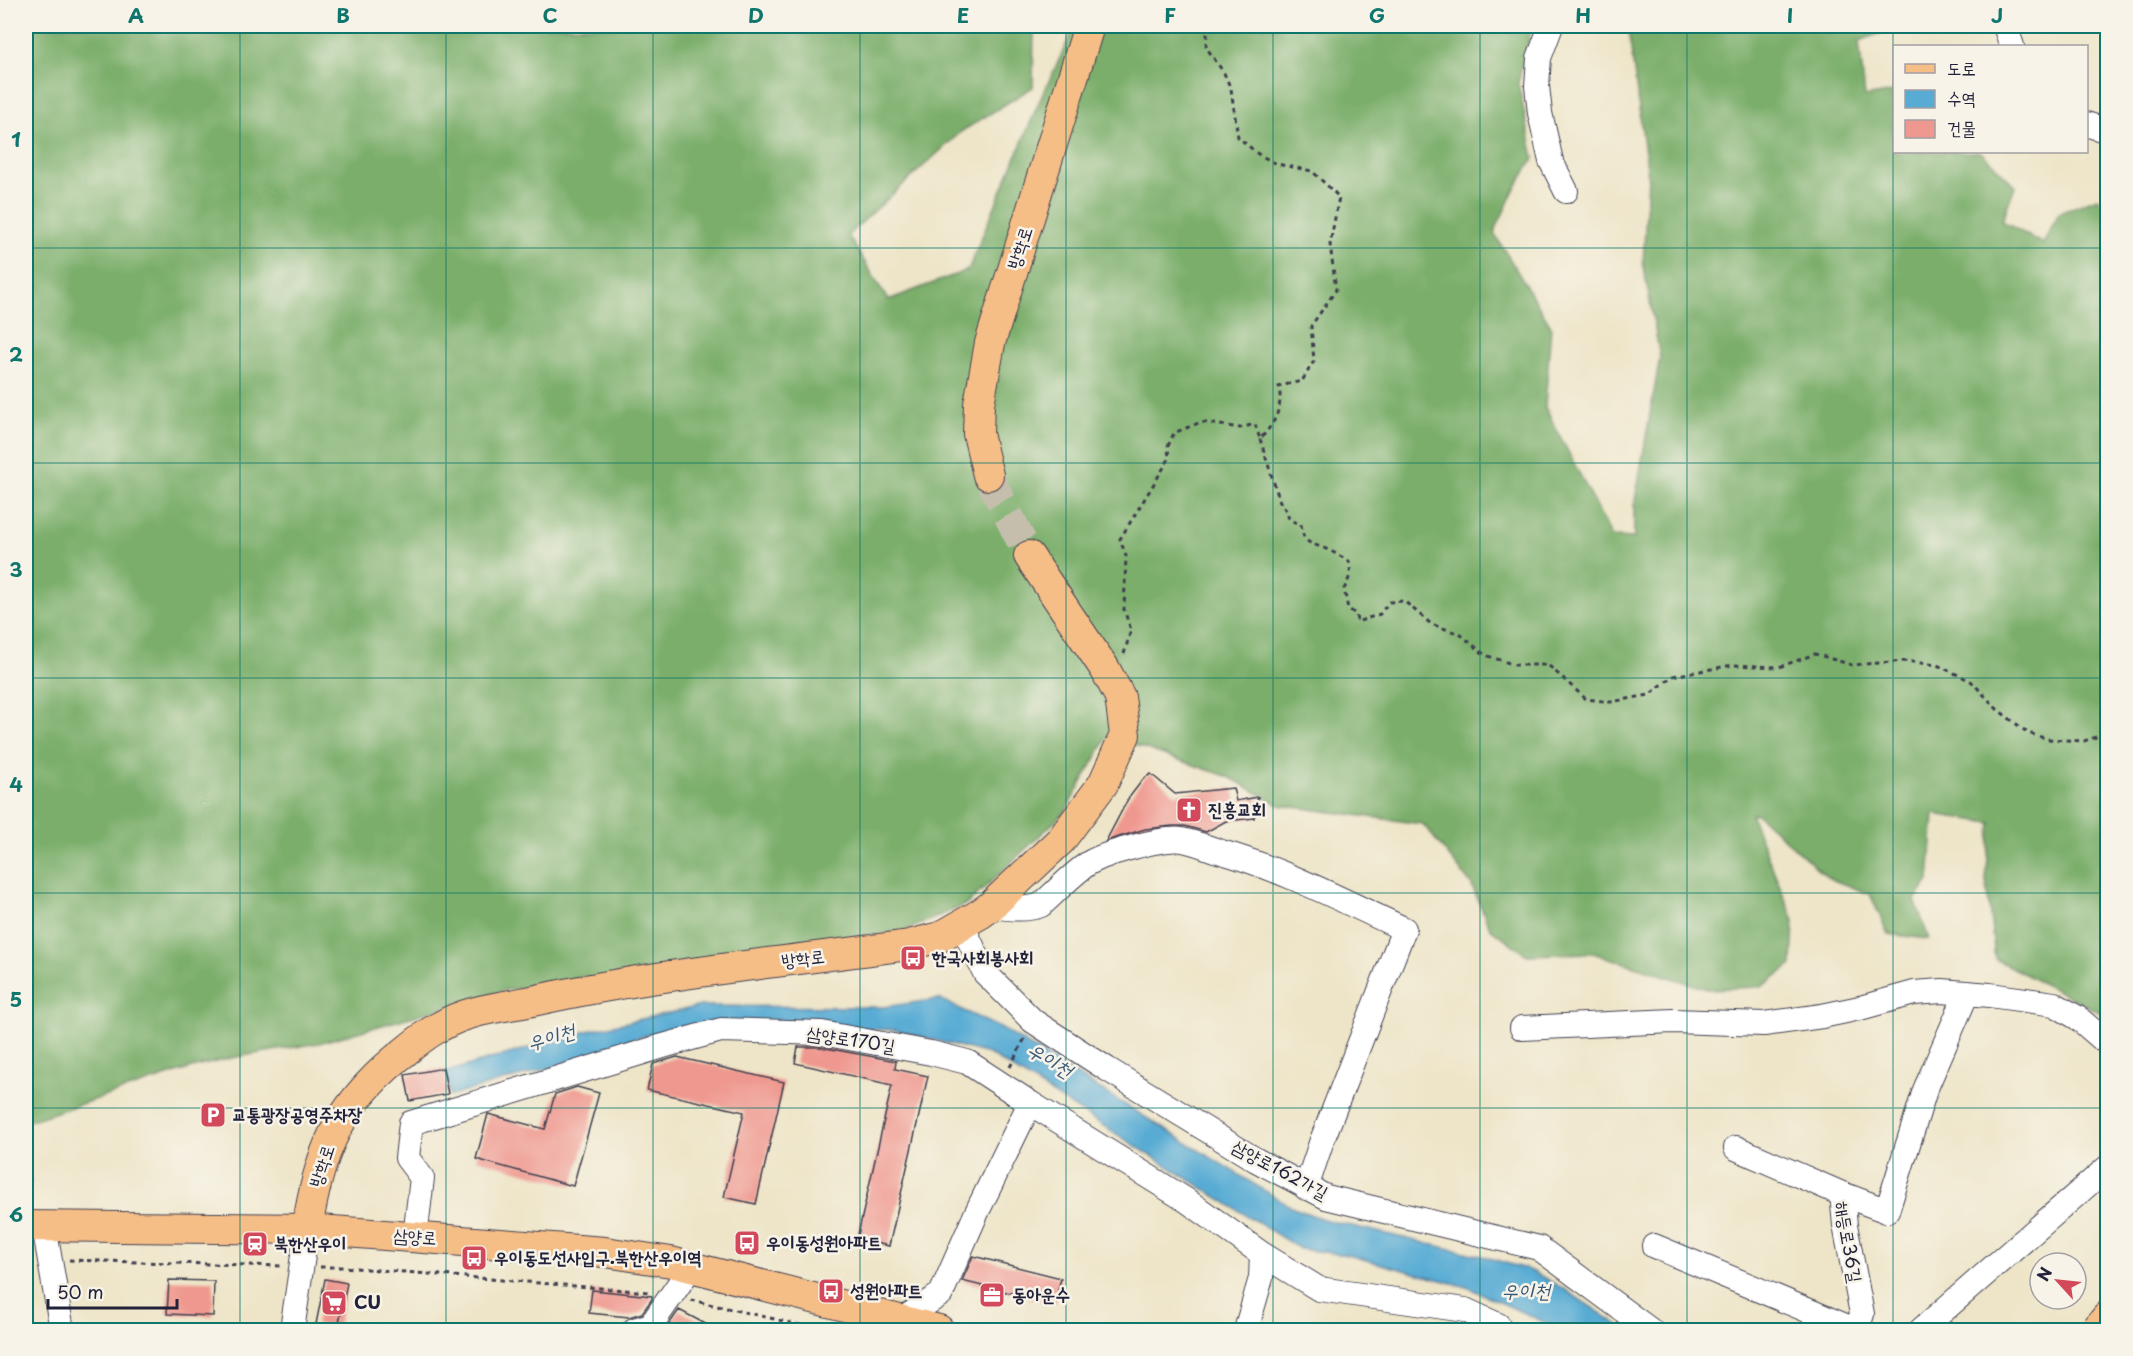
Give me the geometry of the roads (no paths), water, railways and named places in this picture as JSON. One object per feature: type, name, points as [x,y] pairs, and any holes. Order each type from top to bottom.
[{"type":"main road","name":"방학로","points":[[988,475],[978,434],[979,404],[990,343],[1089,26]]},
{"type":"main road","name":"방학로","points":[[308,1229],[314,1189],[328,1144],[345,1112],[371,1079],[410,1047],[442,1025],[476,1012],[603,985],[909,945],[940,937],[991,906],[1061,840],[1103,784],[1125,735],[1120,697],[1105,669],[1029,556]]},
{"type":"main road","name":"삼양로","points":[[35,1226],[308,1229],[605,1252],[691,1267],[898,1326],[939,1330]]},
{"type":"main road","points":[[2096,1330],[2108,1316]]},
{"type":"street","points":[[1551,26],[1539,58],[1537,86],[1540,114],[1551,161],[1566,191]]},
{"type":"street","points":[[2005,26],[2012,45]]},
{"type":"street","points":[[2088,125],[2108,131]]},
{"type":"street","points":[[991,906],[1035,908],[1089,863],[1104,856],[1164,840],[1181,840],[1279,871],[1404,929],[1321,1143],[1306,1188]]},
{"type":"street","name":"삼양로162가길","points":[[962,925],[985,974],[1033,1022],[1206,1130],[1306,1188],[1326,1197],[1539,1248],[1650,1330]]},
{"type":"street","points":[[1522,1028],[1672,1021],[1764,1024],[1860,1008],[1914,993],[1942,991],[2054,1004],[2078,1018],[2108,1044]]},
{"type":"street","points":[[1842,1194],[1887,1210],[1925,1090],[1967,993]]},
{"type":"street","name":"삼양로170길","points":[[415,1237],[422,1178],[407,1158],[411,1123],[721,1030],[822,1033],[932,1053],[967,1062],[1186,1200],[1262,1254],[1319,1289],[1465,1310],[1500,1329]]},
{"type":"street","points":[[898,1326],[941,1294],[976,1214],[1030,1103]]},
{"type":"street","name":"해등로36길","points":[[1654,1246],[1856,1330],[1862,1314],[1845,1225],[1842,1194],[1736,1148]]},
{"type":"street","points":[[1922,1330],[2108,1167]]},
{"type":"street","points":[[35,1226],[50,1259],[62,1330]]},
{"type":"street","points":[[292,1330],[308,1229]]},
{"type":"street","points":[[1246,1330],[1261,1278],[1262,1254]]},
{"type":"street","points":[[634,1330],[651,1326],[691,1267]]},
{"type":"water","name":"우이천","points":[[939,999],[1004,1030],[1293,1208],[1326,1220],[1486,1257],[1532,1271],[1626,1330],[1561,1330],[1467,1287],[1348,1255],[1300,1249],[989,1054],[895,1030],[706,1023],[632,1039],[553,1067],[450,1096],[446,1072],[591,1030],[701,1006],[883,1007]]},
{"type":"tunnel","points":[[988,475],[1029,556]]},
{"type":"place","name":"진흥교회","points":[[1189,810]]},
{"type":"place","name":"한국사회봉사회","points":[[913,958]]},
{"type":"place","name":"교통광장공영주차장","points":[[213,1115]]},
{"type":"place","name":"우이동성원아파트","points":[[747,1243]]},
{"type":"place","name":"북한산우이","points":[[255,1244]]},
{"type":"place","name":"우이동도선사입구.북한산우이역","points":[[474,1258]]},
{"type":"place","name":"성원아파트","points":[[831,1291]]},
{"type":"place","name":"동아운수","points":[[992,1295]]},
{"type":"place","name":"CU","points":[[334,1303]]}]
